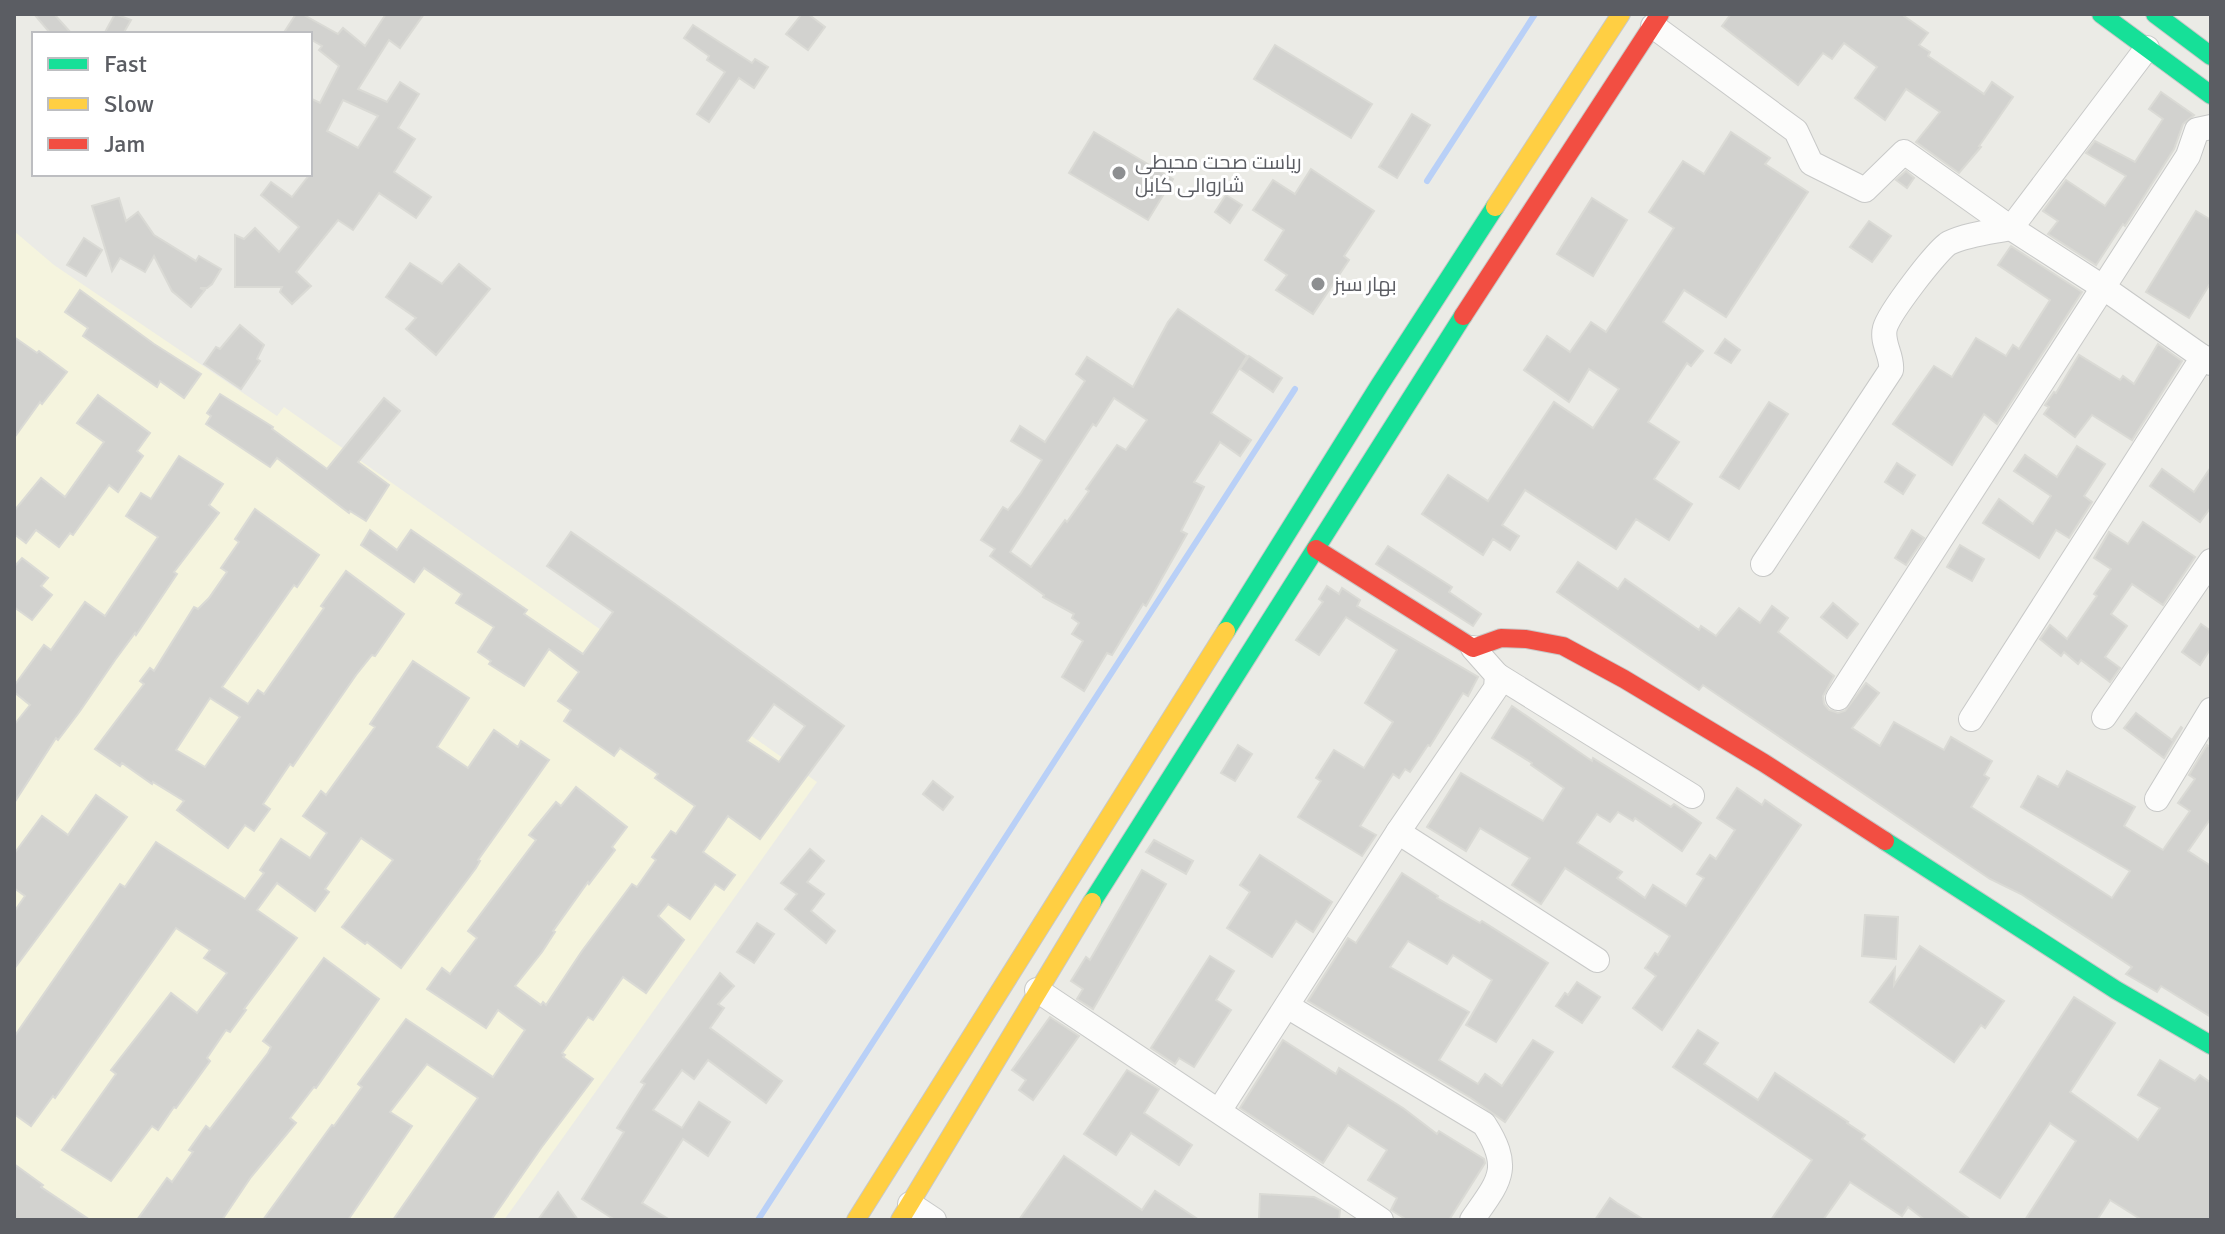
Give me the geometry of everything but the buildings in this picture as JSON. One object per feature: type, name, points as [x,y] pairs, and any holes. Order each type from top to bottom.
[{"type":"main road","points":[[856,1220],[1379,386],[1621,14]]},
{"type":"main road","points":[[2101,14],[2211,95]]},
{"type":"main road","points":[[2155,14],[2211,56]]},
{"type":"main road","points":[[905,1212],[1037,990],[1406,403],[1657,20]]},
{"type":"main road","points":[[1316,549],[1473,648],[1501,638],[1563,646],[1624,679],[1777,771],[2103,982],[2211,1045]]},
{"type":"main road","points":[[1160,736],[1186,753]]},
{"type":"main road","points":[[1105,823],[1131,840]]},
{"type":"street","points":[[1657,20],[1796,131],[1811,163],[1865,190],[1904,152],[2207,360],[1971,719]]},
{"type":"street","points":[[1763,564],[1891,370],[1893,360],[1886,345],[1885,328],[1918,277],[1945,245],[1960,238],[2011,228],[2147,48]]},
{"type":"street","points":[[1838,698],[2188,156],[2197,130],[2211,127]]},
{"type":"street","points":[[2104,717],[2211,561]]},
{"type":"street","points":[[1473,648],[1497,675],[1692,796]]},
{"type":"street","points":[[1219,1111],[1398,832],[1496,688],[1497,675]]},
{"type":"street","points":[[2157,799],[2211,710]]},
{"type":"street","points":[[1398,832],[1597,960]]},
{"type":"street","points":[[1037,990],[1381,1220]]},
{"type":"street","points":[[1287,1006],[1484,1124],[1497,1145],[1500,1179],[1472,1220]]},
{"type":"street","points":[[905,1212],[934,1220]]},
{"type":"shaded area","points":[[14,231],[54,265],[277,416],[284,407],[817,782],[504,1220],[14,1220]]},
{"type":"waterway","points":[[1427,181],[1535,14]]},
{"type":"waterway","points":[[758,1220],[1295,389]]},
{"type":"traffic: fast","points":[[2101,14],[2211,95]]},
{"type":"traffic: fast","points":[[2155,14],[2211,56]]},
{"type":"traffic: fast","points":[[1226,631],[1495,207]]},
{"type":"traffic: fast","points":[[1092,902],[1463,316]]},
{"type":"traffic: fast","points":[[1885,841],[2116,990],[2211,1045]]},
{"type":"traffic: slow","points":[[1495,207],[1621,14]]},
{"type":"traffic: slow","points":[[856,1220],[1226,631]]},
{"type":"traffic: slow","points":[[900,1220],[1092,902]]},
{"type":"traffic: jam","points":[[1463,316],[1660,14]]},
{"type":"traffic: jam","points":[[1316,549],[1473,648],[1501,638],[1563,646],[1764,763],[1885,841]]},
{"type":"place","name":"ریاست صحت محیطی شاروالی کابل","points":[[1119,173]]},
{"type":"place","name":"بهار سبز","points":[[1318,284]]}]
